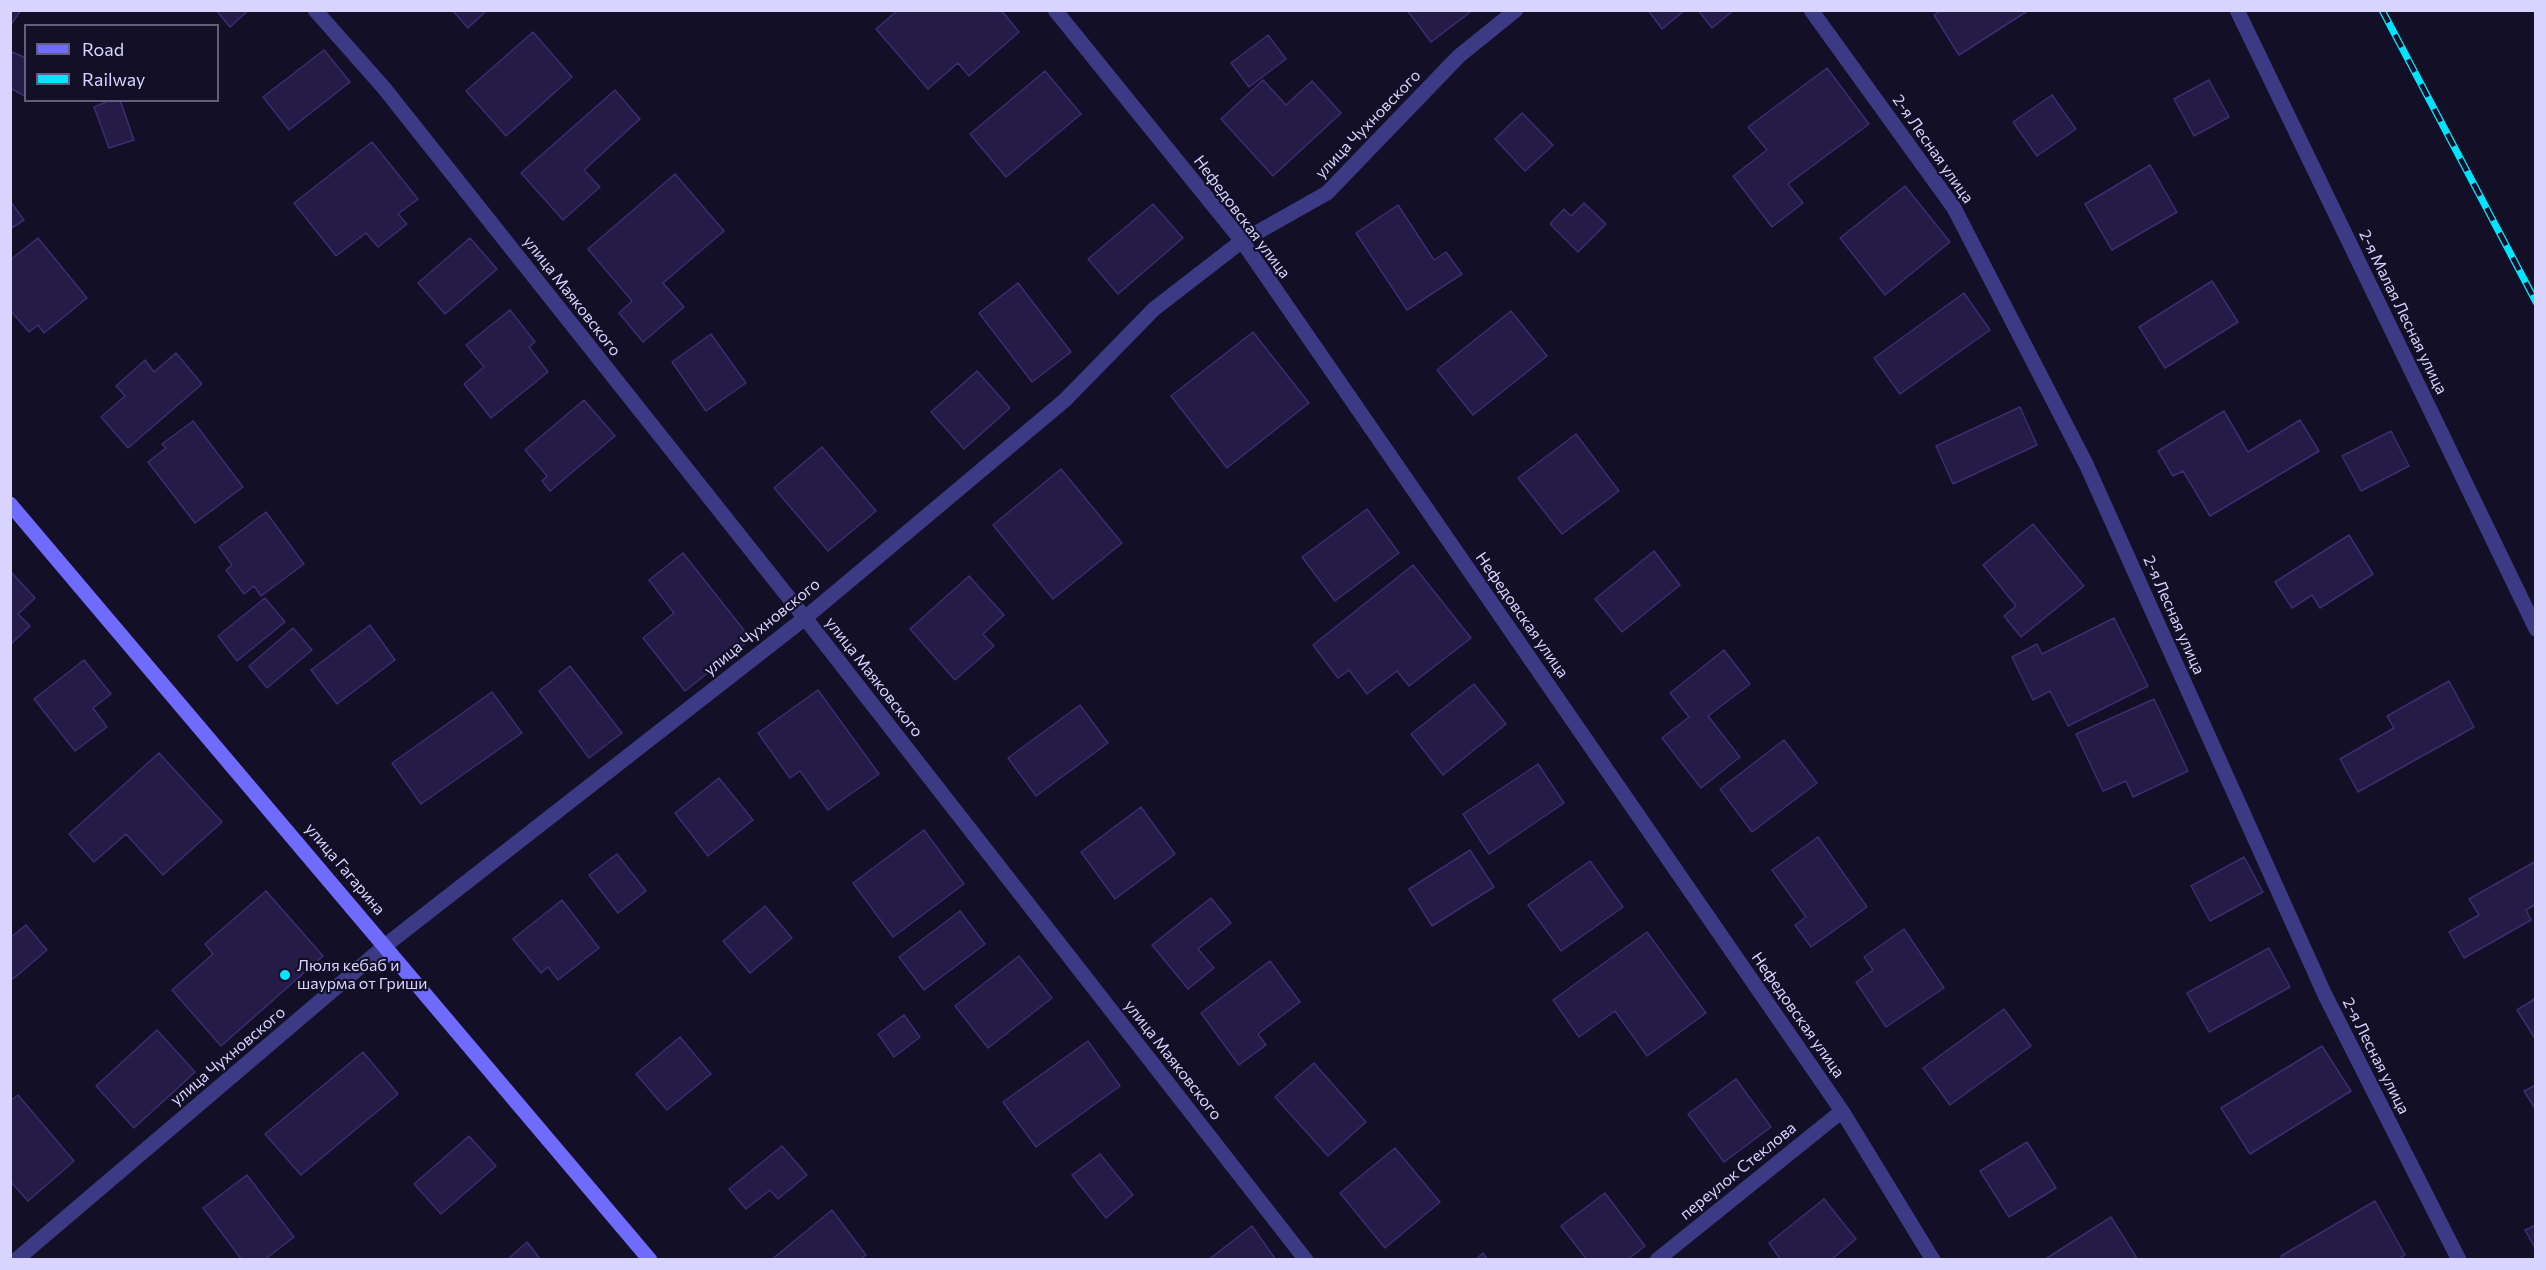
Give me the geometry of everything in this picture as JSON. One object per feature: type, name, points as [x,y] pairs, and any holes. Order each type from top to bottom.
[{"type":"main road","name":"улица Гагарина","points":[[10,504],[386,945],[650,1260]]},
{"type":"street","name":"улица Маяковского","points":[[315,10],[391,97],[805,618],[1306,1260]]},
{"type":"street","name":"Нефедовская улица","points":[[1054,10],[1242,241],[1842,1111],[1933,1260]]},
{"type":"street","name":"улица Чухновского","points":[[16,1260],[386,945],[805,618],[1065,400],[1155,309],[1242,241],[1328,193],[1460,56],[1516,10]]},
{"type":"street","name":"2-я Лесная улица","points":[[1812,10],[1954,208],[2086,464],[2325,995],[2459,1260]]},
{"type":"street","name":"2-я Малая Лесная улица","points":[[2237,10],[2535,628]]},
{"type":"street","name":"переулок Стеклова","points":[[1657,1260],[1842,1111]]},
{"type":"building","points":[[10,10],[21,10],[10,26]]},
{"type":"building","points":[[216,10],[249,10],[230,27]]},
{"type":"building","points":[[452,10],[487,10],[468,28]]},
{"type":"building","points":[[898,10],[1001,10],[1019,32],[969,76],[958,63],[928,89],[876,29]]},
{"type":"building","points":[[1407,10],[1473,10],[1431,42]]},
{"type":"building","points":[[1648,10],[1685,10],[1662,29]]},
{"type":"building","points":[[1698,10],[1734,10],[1712,28]]},
{"type":"building","points":[[1941,10],[2029,10],[1959,55],[1934,15]]},
{"type":"building","points":[[533,32],[572,77],[506,136],[466,91]]},
{"type":"building","points":[[1268,35],[1286,59],[1249,87],[1231,63]]},
{"type":"building","points":[[324,50],[350,82],[289,130],[263,97]]},
{"type":"building","points":[[10,51],[24,57],[24,95],[10,88]]},
{"type":"building","points":[[1827,68],[1869,124],[1788,184],[1803,203],[1772,227],[1733,176],[1767,150],[1748,127]]},
{"type":"building","points":[[1045,71],[1081,114],[1006,177],[970,134]]},
{"type":"building","points":[[1263,80],[1286,105],[1312,81],[1341,113],[1273,176],[1221,119]]},
{"type":"building","points":[[2209,80],[2229,117],[2194,136],[2174,99]]},
{"type":"building","points":[[615,90],[640,119],[584,170],[600,187],[563,220],[521,173]]},
{"type":"building","points":[[2052,95],[2076,129],[2037,156],[2013,122]]},
{"type":"building","points":[[106,102],[121,102],[134,140],[109,148],[94,107]]},
{"type":"building","points":[[1522,113],[1553,145],[1525,171],[1495,139]]},
{"type":"building","points":[[372,142],[418,199],[398,214],[407,224],[378,247],[366,233],[336,256],[294,203]]},
{"type":"building","points":[[2150,165],[2177,212],[2112,250],[2085,204]]},
{"type":"building","points":[[675,174],[724,231],[663,283],[684,307],[643,342],[619,313],[632,301],[588,249]]},
{"type":"building","points":[[1905,186],[1950,242],[1885,295],[1840,238]]},
{"type":"building","points":[[10,201],[24,220],[10,229]]},
{"type":"building","points":[[1584,203],[1606,224],[1578,252],[1550,224],[1564,209],[1571,216]]},
{"type":"building","points":[[1153,204],[1183,238],[1118,294],[1088,259]]},
{"type":"building","points":[[1398,205],[1434,260],[1446,252],[1462,274],[1407,310],[1356,233]]},
{"type":"building","points":[[38,238],[87,298],[44,333],[38,325],[29,332],[10,310],[10,260]]},
{"type":"building","points":[[470,238],[497,269],[445,314],[418,283]]},
{"type":"building","points":[[2212,281],[2238,322],[2165,368],[2139,327]]},
{"type":"building","points":[[1018,283],[1071,352],[1032,382],[979,313]]},
{"type":"building","points":[[1964,293],[1990,330],[1900,394],[1874,358]]},
{"type":"building","points":[[510,310],[535,342],[529,347],[548,372],[491,418],[464,384],[484,367],[466,345]]},
{"type":"building","points":[[1511,311],[1547,356],[1473,415],[1437,370]]},
{"type":"building","points":[[1253,332],[1309,403],[1227,468],[1171,396]]},
{"type":"building","points":[[711,334],[746,383],[706,411],[672,362]]},
{"type":"building","points":[[176,353],[202,384],[128,448],[101,417],[125,396],[116,386],[145,360],[154,372]]},
{"type":"building","points":[[977,371],[1010,408],[964,449],[931,412]]},
{"type":"building","points":[[584,400],[615,436],[550,491],[542,481],[547,476],[525,450]]},
{"type":"building","points":[[2020,407],[2037,445],[1953,484],[1936,446]]},
{"type":"building","points":[[2224,411],[2248,452],[2300,420],[2319,451],[2210,516],[2183,471],[2173,476],[2158,451]]},
{"type":"building","points":[[193,421],[243,487],[195,523],[148,462],[166,448],[162,444]]},
{"type":"building","points":[[2391,431],[2409,466],[2361,491],[2342,456]]},
{"type":"building","points":[[1576,434],[1619,491],[1562,534],[1518,478]]},
{"type":"building","points":[[822,447],[876,511],[828,551],[774,488]]},
{"type":"building","points":[[1061,469],[1122,543],[1053,599],[993,525]]},
{"type":"building","points":[[1367,509],[1399,553],[1335,601],[1302,557]]},
{"type":"building","points":[[266,512],[304,564],[261,596],[254,586],[244,594],[226,570],[232,565],[219,547]]},
{"type":"building","points":[[2033,524],[2084,586],[2021,637],[2004,616],[2016,606],[1983,565]]},
{"type":"building","points":[[2349,535],[2373,574],[2320,608],[2312,595],[2292,608],[2275,582]]},
{"type":"building","points":[[1654,551],[1680,585],[1622,632],[1595,599]]},
{"type":"building","points":[[683,553],[751,639],[685,691],[643,638],[674,613],[649,580]]},
{"type":"building","points":[[1413,565],[1471,638],[1409,686],[1397,671],[1367,694],[1349,670],[1338,678],[1313,645]]},
{"type":"building","points":[[10,571],[35,598],[18,614],[30,626],[10,645]]},
{"type":"building","points":[[969,576],[1004,615],[983,634],[994,646],[955,680],[910,629]]},
{"type":"building","points":[[265,598],[285,622],[237,661],[218,636]]},
{"type":"building","points":[[2114,618],[2148,686],[2068,726],[2050,691],[2033,700],[2012,657],[2037,644],[2042,654]]},
{"type":"building","points":[[370,625],[395,660],[337,704],[311,670]]},
{"type":"building","points":[[293,628],[312,650],[267,688],[249,666]]},
{"type":"building","points":[[1724,650],[1750,684],[1708,716],[1740,757],[1701,788],[1662,738],[1689,717],[1670,693]]},
{"type":"building","points":[[84,660],[111,694],[93,708],[107,727],[75,751],[34,699]]},
{"type":"building","points":[[570,666],[622,733],[589,758],[539,691]]},
{"type":"building","points":[[2449,681],[2474,727],[2358,792],[2340,759],[2394,728],[2387,716]]},
{"type":"building","points":[[1474,684],[1506,724],[1443,775],[1411,734]]},
{"type":"building","points":[[818,690],[879,774],[828,810],[800,771],[790,778],[758,733]]},
{"type":"building","points":[[492,692],[522,733],[421,804],[392,763]]},
{"type":"building","points":[[2154,699],[2188,771],[2133,797],[2126,781],[2103,791],[2076,734]]},
{"type":"building","points":[[1080,705],[1108,743],[1036,796],[1008,758]]},
{"type":"building","points":[[1784,740],[1817,783],[1752,832],[1720,789]]},
{"type":"building","points":[[159,753],[222,822],[163,875],[126,834],[94,862],[69,834]]},
{"type":"building","points":[[1538,764],[1564,803],[1489,854],[1463,814]]},
{"type":"building","points":[[719,778],[753,820],[708,856],[675,813]]},
{"type":"building","points":[[1141,807],[1175,854],[1115,899],[1081,852]]},
{"type":"building","points":[[924,830],[964,884],[893,937],[853,883]]},
{"type":"building","points":[[1818,837],[1867,907],[1811,947],[1795,925],[1806,917],[1772,870]]},
{"type":"building","points":[[1470,850],[1494,887],[1432,926],[1409,889]]},
{"type":"building","points":[[617,854],[646,891],[618,913],[589,875]]},
{"type":"building","points":[[2244,857],[2263,892],[2210,921],[2191,886]]},
{"type":"building","points":[[1590,861],[1623,907],[1561,951],[1528,905]]},
{"type":"building","points":[[2536,861],[2536,904],[2526,910],[2531,920],[2464,958],[2449,932],[2479,915],[2469,899]]},
{"type":"building","points":[[266,891],[323,956],[221,1046],[172,990],[213,954],[205,944]]},
{"type":"building","points":[[1211,898],[1231,923],[1198,949],[1214,968],[1188,989],[1152,945]]},
{"type":"building","points":[[562,900],[599,948],[558,980],[548,967],[541,973],[513,939]]},
{"type":"building","points":[[765,906],[792,938],[750,973],[723,941]]},
{"type":"building","points":[[960,911],[985,944],[924,990],[899,957]]},
{"type":"building","points":[[26,925],[47,950],[13,979],[10,975],[10,938]]},
{"type":"building","points":[[1904,929],[1944,988],[1886,1027],[1856,982],[1873,970],[1864,957]]},
{"type":"building","points":[[1647,932],[1706,1013],[1647,1056],[1615,1011],[1579,1037],[1553,1000]]},
{"type":"building","points":[[2269,948],[2290,987],[2209,1032],[2187,993]]},
{"type":"building","points":[[1019,956],[1052,998],[988,1048],[955,1006]]},
{"type":"building","points":[[1270,961],[1300,1002],[1258,1034],[1266,1045],[1239,1065],[1201,1013]]},
{"type":"building","points":[[2536,998],[2536,1040],[2517,1010]]},
{"type":"building","points":[[2004,1009],[2031,1046],[1950,1105],[1923,1068]]},
{"type":"building","points":[[904,1015],[920,1037],[894,1057],[878,1034]]},
{"type":"building","points":[[157,1030],[195,1072],[134,1128],[96,1086]]},
{"type":"building","points":[[680,1037],[711,1074],[667,1110],[636,1074]]},
{"type":"building","points":[[1088,1041],[1120,1086],[1036,1147],[1003,1102]]},
{"type":"building","points":[[2322,1046],[2351,1091],[2250,1154],[2221,1108]]},
{"type":"building","points":[[363,1052],[398,1094],[301,1175],[265,1134]]},
{"type":"building","points":[[1314,1063],[1366,1122],[1328,1156],[1275,1097]]},
{"type":"building","points":[[1736,1079],[1771,1127],[1724,1162],[1688,1114]]},
{"type":"building","points":[[2536,1085],[2536,1110],[2524,1091]]},
{"type":"building","points":[[18,1095],[74,1161],[28,1201],[10,1181],[10,1101]]},
{"type":"building","points":[[469,1136],[496,1166],[441,1214],[414,1184]]},
{"type":"building","points":[[2027,1142],[2056,1188],[2009,1217],[1980,1171]]},
{"type":"building","points":[[782,1146],[807,1175],[778,1199],[770,1190],[746,1209],[729,1189]]},
{"type":"building","points":[[1395,1148],[1440,1202],[1385,1248],[1340,1193]]},
{"type":"building","points":[[1100,1154],[1133,1195],[1106,1218],[1072,1175]]},
{"type":"building","points":[[247,1175],[294,1237],[264,1260],[242,1260],[203,1208]]},
{"type":"building","points":[[1605,1193],[1645,1246],[1627,1260],[1587,1260],[1561,1226]]},
{"type":"building","points":[[1824,1199],[1856,1239],[1831,1260],[1781,1260],[1769,1243]]},
{"type":"building","points":[[2375,1201],[2405,1255],[2397,1260],[2283,1260],[2281,1256]]},
{"type":"building","points":[[832,1210],[866,1255],[859,1260],[771,1260]]},
{"type":"building","points":[[2111,1217],[2138,1260],[2044,1260]]},
{"type":"building","points":[[2536,1225],[2536,1250],[2525,1230]]},
{"type":"building","points":[[1252,1226],[1276,1260],[1208,1260]]},
{"type":"building","points":[[527,1242],[541,1260],[507,1260]]},
{"type":"building","points":[[1483,1253],[1488,1260],[1475,1260]]},
{"type":"railway","points":[[2382,10],[2536,302]]},
{"type":"place","name":"Люля кебаб и шаурма от Гриши","points":[[285,975]]}]
